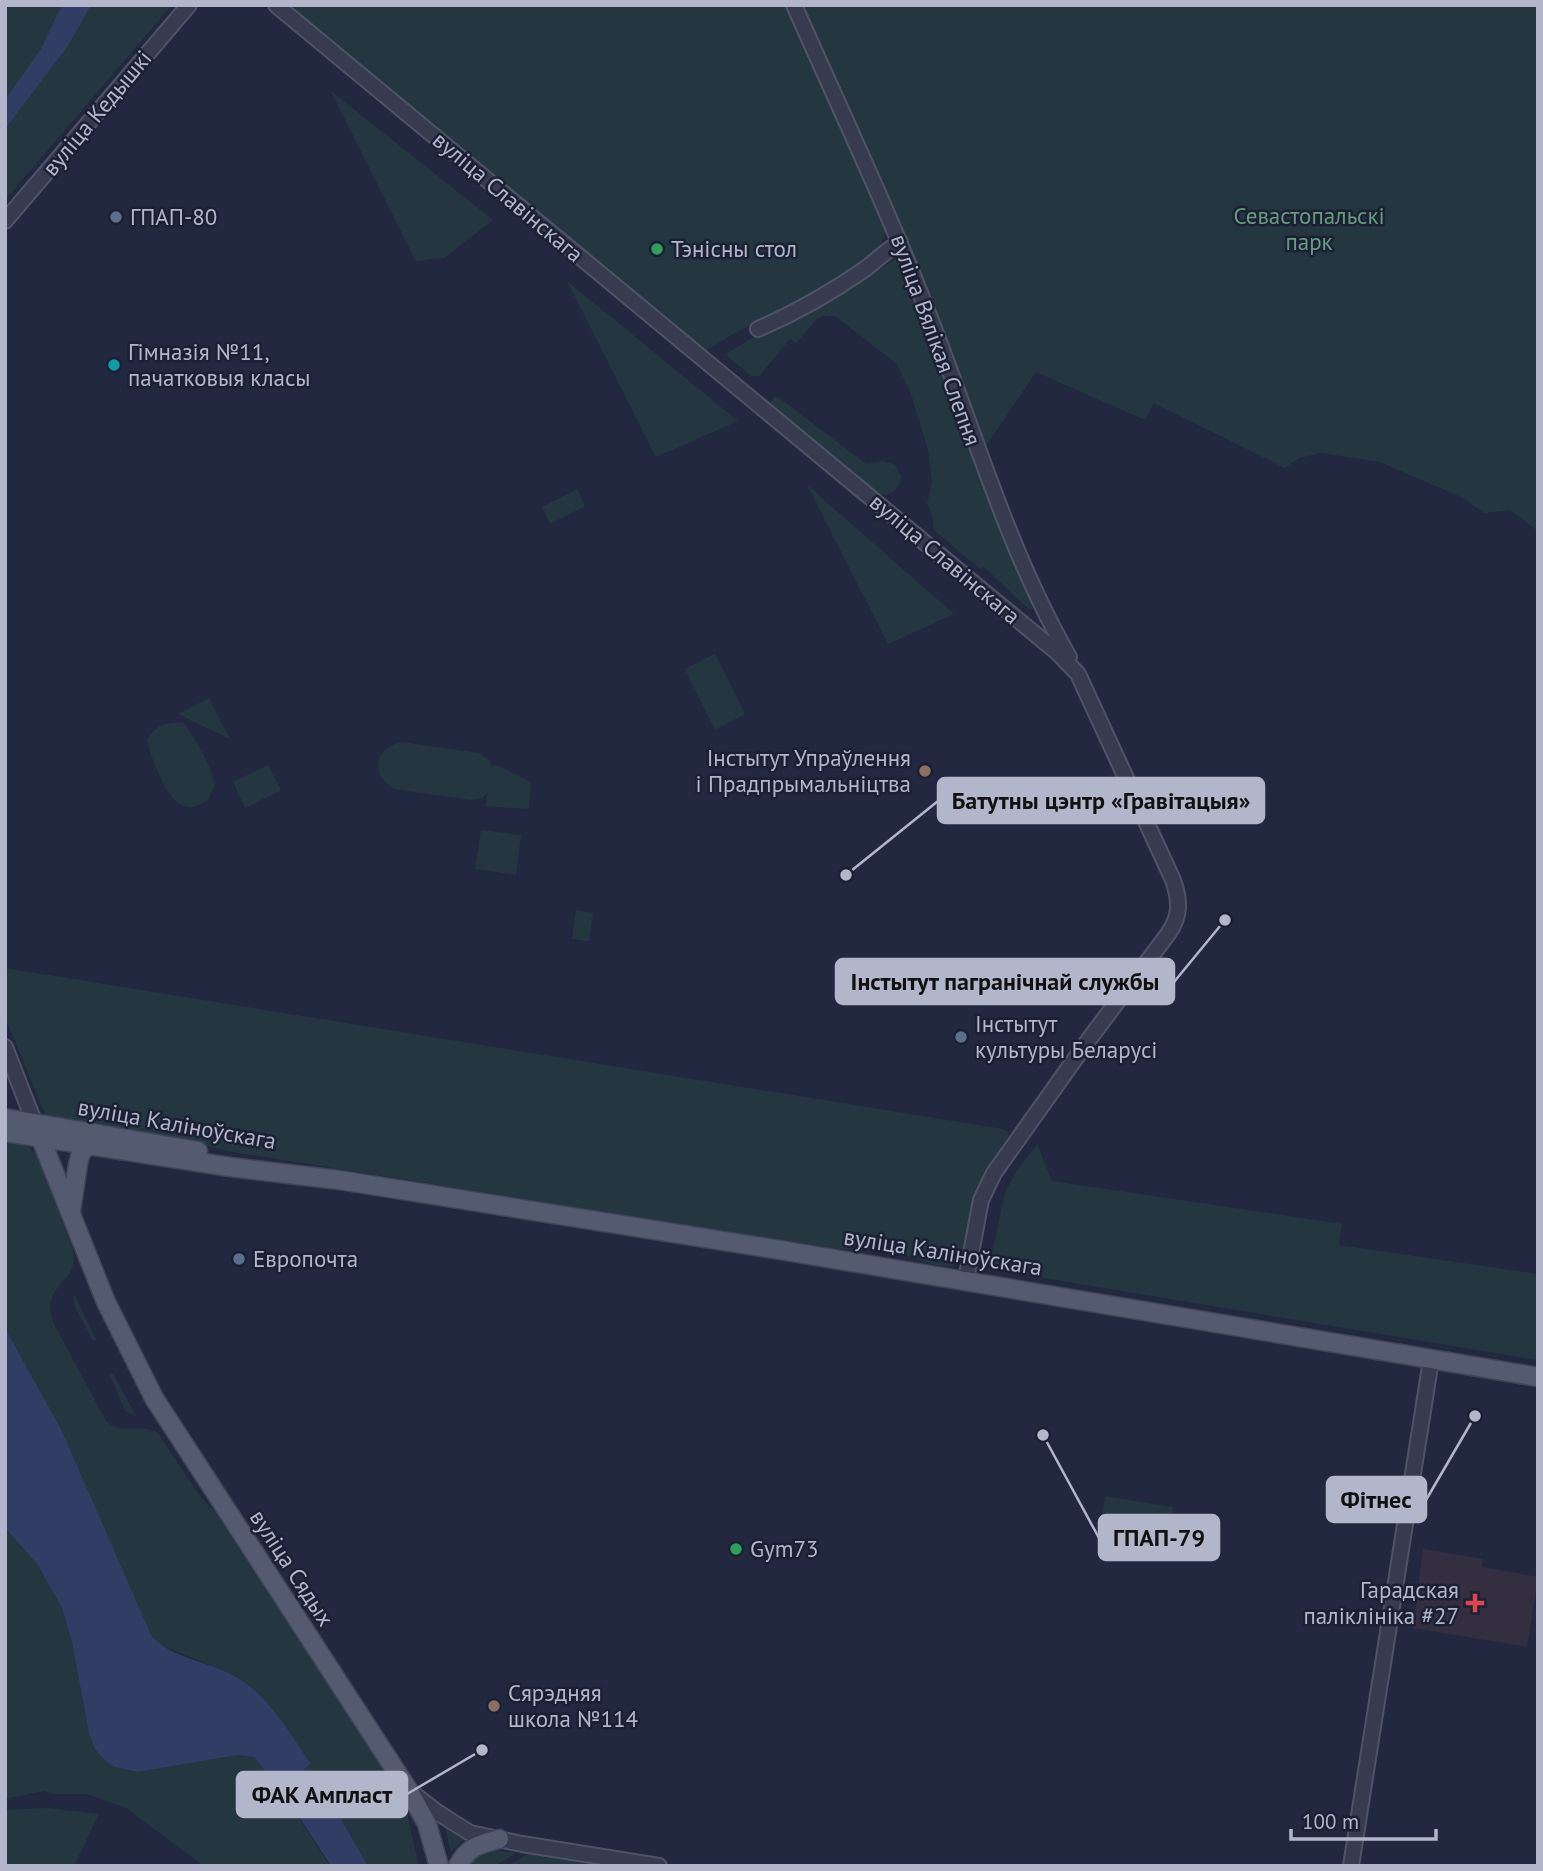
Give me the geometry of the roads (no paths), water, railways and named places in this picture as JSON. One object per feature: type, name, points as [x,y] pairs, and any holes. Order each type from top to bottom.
[{"type":"main road","name":"вуліца Каліноўскага","points":[[5,1118],[38,1131],[94,1145],[230,1167],[339,1180],[966,1280],[1538,1377]]},
{"type":"main road","name":"вуліца Каліноўскага","points":[[5,1132],[38,1131],[173,1145],[339,1180]]},
{"type":"main road","name":"вуліца Сядых","points":[[38,1131],[112,1316],[159,1407],[409,1791]]},
{"type":"main road","points":[[71,1215],[80,1156],[84,1149],[94,1145]]},
{"type":"main road","points":[[409,1791],[427,1824],[439,1866]]},
{"type":"main road","points":[[458,1866],[467,1851],[476,1845],[499,1839]]},
{"type":"street","name":"вуліца Кедышкі","points":[[5,220],[189,5]]},
{"type":"street","name":"вуліца Славінскага","points":[[276,5],[1066,660],[1078,674],[1172,880],[1178,898],[1178,916],[1168,934],[1081,1049],[994,1173],[981,1200],[966,1280]]},
{"type":"street","name":"вуліца Вялікая Слепня","points":[[794,5],[900,242],[1001,515],[1046,615],[1078,674]]},
{"type":"street","points":[[758,329],[829,292],[900,242]]},
{"type":"street","points":[[1031,631],[1046,615]]},
{"type":"street","points":[[5,1047],[38,1131]]},
{"type":"street","points":[[1351,1866],[1431,1360]]},
{"type":"street","name":"вуліца Сядых","points":[[409,1791],[470,1833],[659,1866]]},
{"type":"water","points":[[62,5],[91,5],[67,47],[5,129],[5,100],[41,49]]},
{"type":"water","points":[[5,1328],[61,1429],[151,1635],[170,1650],[238,1678],[260,1695],[279,1717],[311,1764],[304,1769],[308,1776],[324,1782],[326,1793],[368,1866],[331,1866],[296,1812],[285,1806],[282,1799],[287,1788],[283,1782],[276,1785],[254,1757],[237,1755],[138,1772],[115,1767],[104,1760],[95,1749],[89,1734],[72,1642],[62,1608],[37,1564],[5,1528]]},
{"type":"place","name":"ГПАП-80","points":[[116,217]]},
{"type":"place","name":"Тэнісны стол","points":[[657,249]]},
{"type":"place","name":"Гімназія №11, пачатковыя класы","points":[[114,365]]},
{"type":"place","name":"Інстытут Упраўлення і Прадпрымальніцтва","points":[[925,771]]},
{"type":"place","name":"Батутны цэнтр «Гравітацыя»","points":[[846,875]]},
{"type":"place","name":"Інстытут пагранічнай службы","points":[[1225,920]]},
{"type":"place","name":"Інстытут культуры Беларусі","points":[[961,1037]]},
{"type":"place","name":"Европочта","points":[[239,1259]]},
{"type":"place","name":"Фітнес","points":[[1475,1416]]},
{"type":"place","name":"ГПАП-79","points":[[1043,1435]]},
{"type":"place","name":"Gym73","points":[[736,1549]]},
{"type":"place","name":"Гарадская паліклініка #27","points":[[1475,1603]]},
{"type":"place","name":"Сярэдняя школа №114","points":[[494,1706]]},
{"type":"place","name":"ФАК Ампласт","points":[[482,1750]]},
{"type":"park label","name":"Севастопальскі парк","points":[[1309,229]]}]
